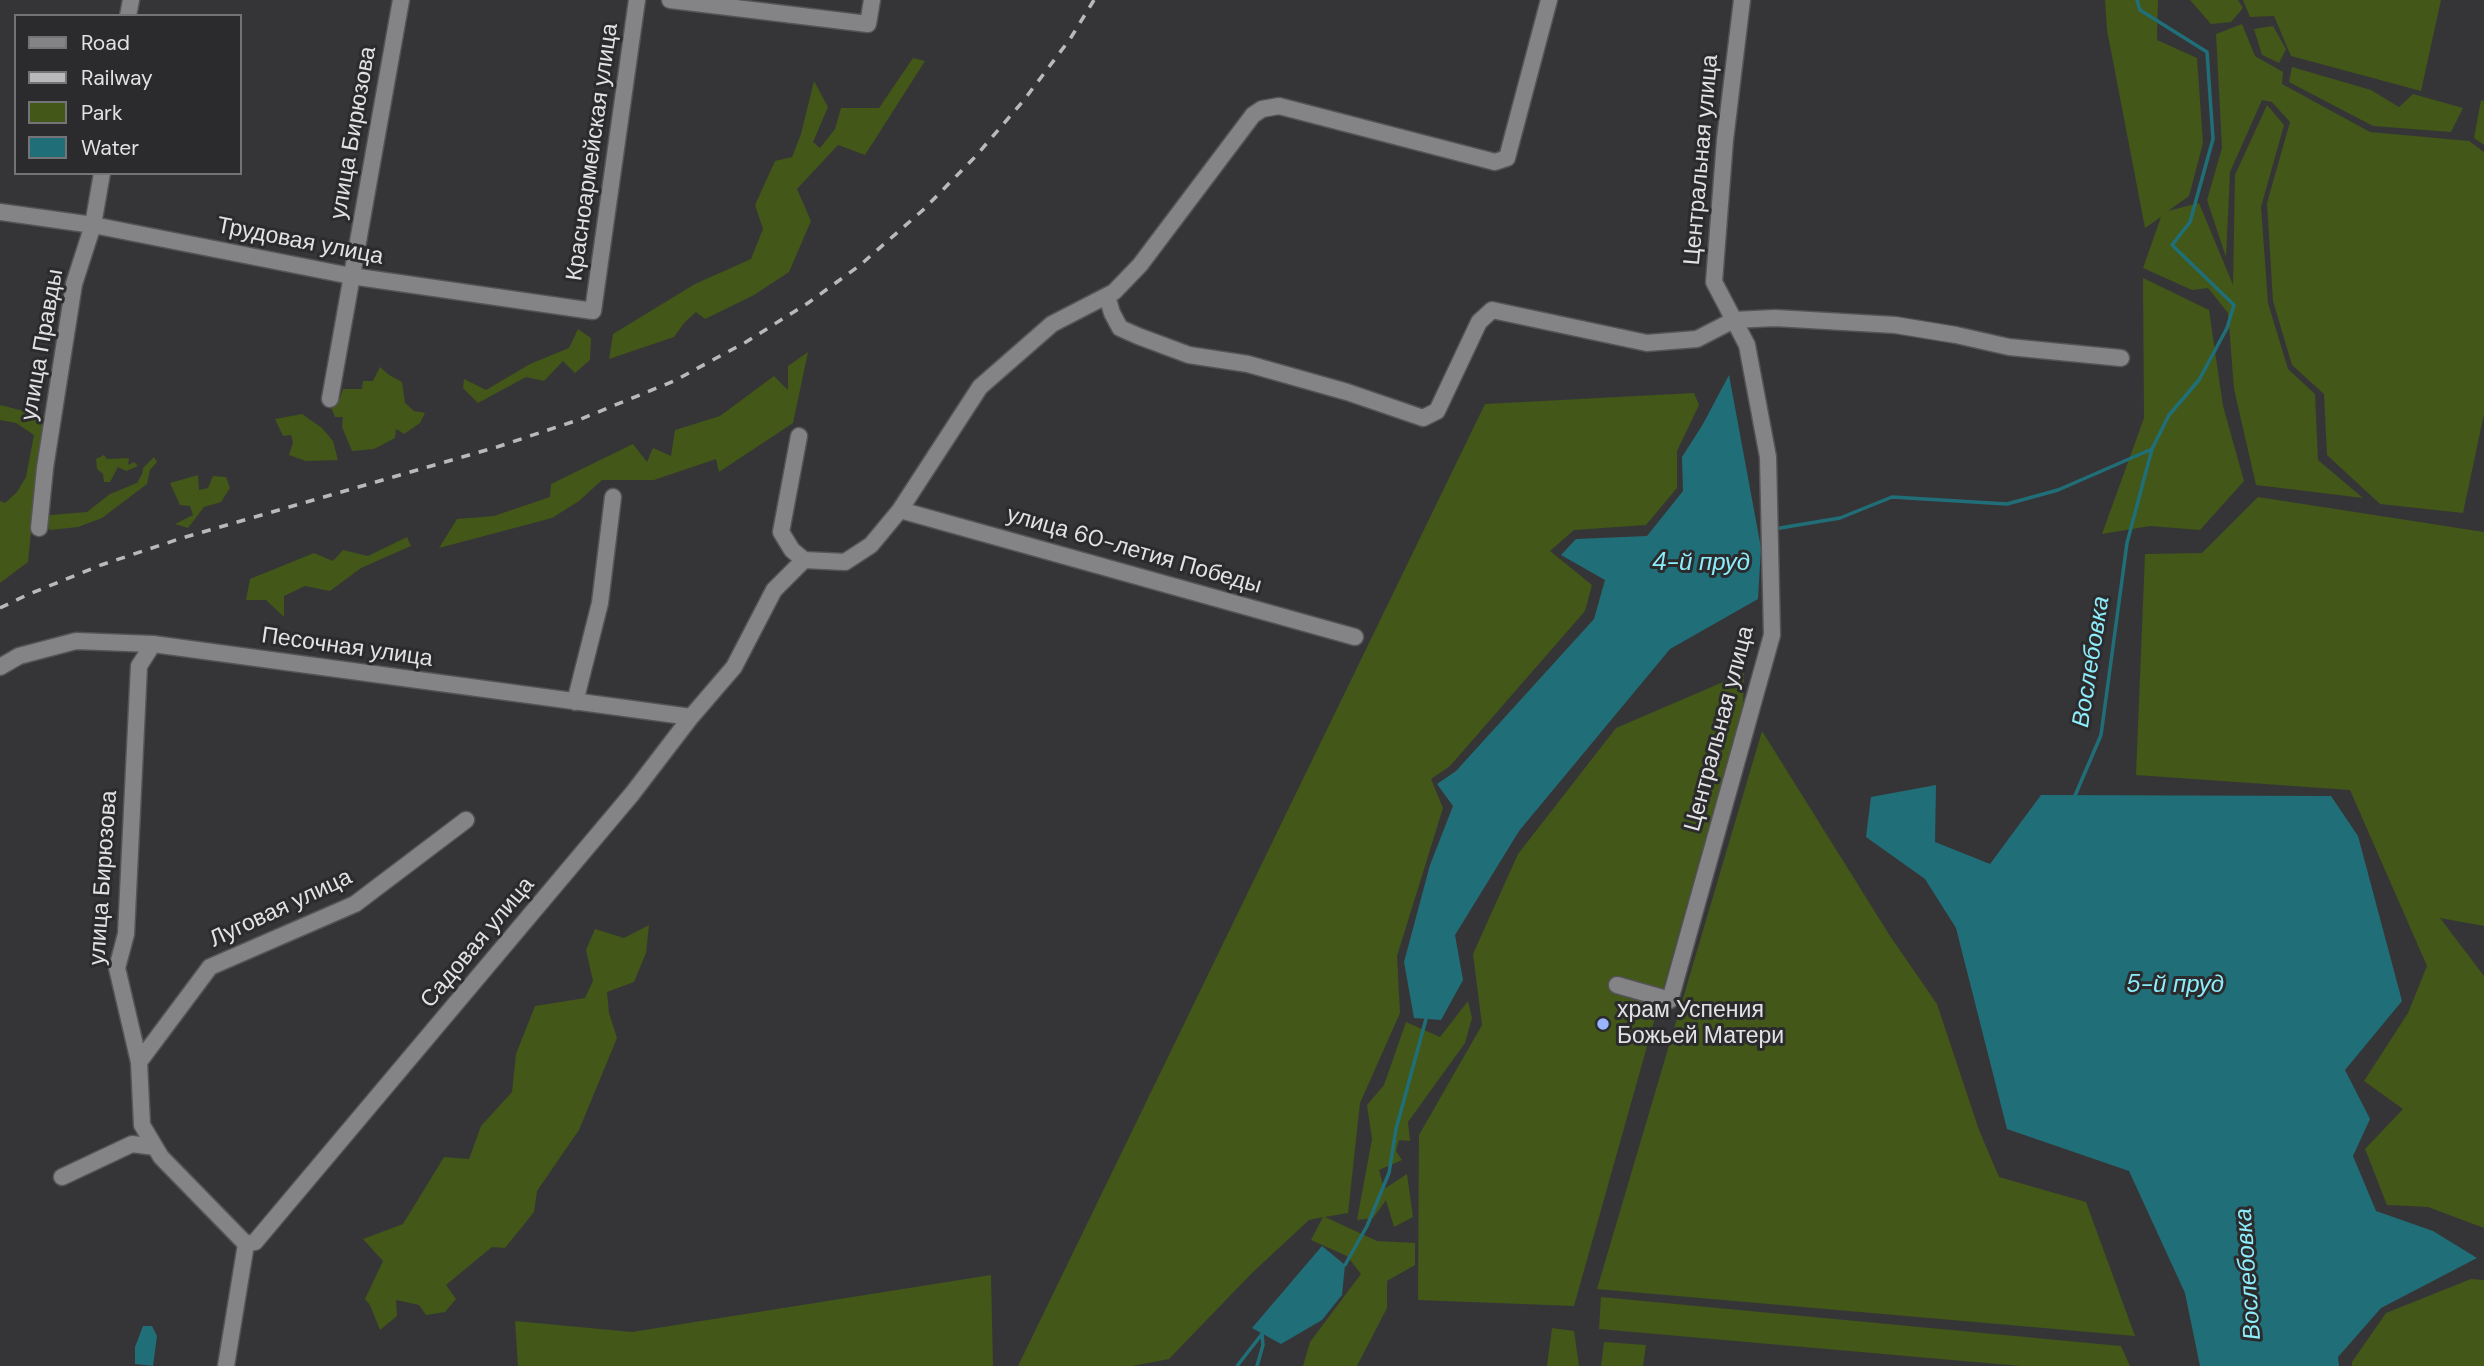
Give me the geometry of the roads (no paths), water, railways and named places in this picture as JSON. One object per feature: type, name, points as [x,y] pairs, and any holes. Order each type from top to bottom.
[{"type":"street","name":"улица Бирюзова","points":[[330,399],[401,0]]},
{"type":"street","name":"Красноармейская улица","points":[[593,311],[637,0]]},
{"type":"street","points":[[670,0],[868,24],[872,0]]},
{"type":"street","points":[[799,436],[780,531],[792,550],[804,559],[845,562],[871,545],[900,510],[980,387],[1052,324],[1114,292],[1140,265],[1253,115],[1262,109],[1279,106],[1495,162],[1507,158],[1549,0]]},
{"type":"street","name":"Центральная улица","points":[[1617,985],[1670,1000],[1772,635],[1768,457],[1747,345],[1714,282],[1725,140],[1742,0]]},
{"type":"street","name":"улица Правды","points":[[39,528],[74,284],[93,225],[102,175]]},
{"type":"street","name":"Трудовая улица","points":[[0,212],[93,225],[351,276],[593,311]]},
{"type":"street","points":[[1107,296],[1119,328],[1138,336],[1189,355],[1248,364],[1347,392],[1423,418],[1437,411],[1479,322],[1493,310],[1647,343],[1697,339],[1734,320],[1775,318],[1895,325],[2010,347],[2121,358]]},
{"type":"street","points":[[575,702],[600,603],[613,497]]},
{"type":"street","name":"улица 60-летия Победы","points":[[900,510],[1355,637]]},
{"type":"street","name":"Садовая улица","points":[[246,1244],[255,1242],[632,794],[691,717],[734,667],[775,590],[804,559]]},
{"type":"street","name":"Песочная улица","points":[[0,667],[19,656],[76,641],[153,644],[691,717]]},
{"type":"street","name":"улица Бирюзова","points":[[153,644],[139,666],[126,934],[117,968],[139,1062],[142,1125],[161,1157],[246,1244]]},
{"type":"street","name":"Луговая улица","points":[[139,1062],[210,967],[355,904],[466,820]]},
{"type":"street","points":[[62,1177],[131,1144],[155,1147]]},
{"type":"street","points":[[226,1366],[246,1244]]},
{"type":"water","name":"4-й пруд","points":[[1729,375],[1761,548],[1758,599],[1670,649],[1519,831],[1455,935],[1463,980],[1441,1020],[1414,1018],[1404,962],[1430,865],[1453,806],[1437,784],[1456,771],[1594,619],[1605,580],[1561,555],[1576,539],[1647,536],[1683,491],[1682,457]]},
{"type":"water","name":"5-й пруд","points":[[1936,785],[1935,842],[1990,864],[2041,795],[2331,796],[2358,836],[2402,1001],[2345,1070],[2370,1119],[2353,1156],[2376,1211],[2433,1231],[2477,1258],[2381,1308],[2338,1357],[2339,1366],[2200,1366],[2185,1293],[2129,1171],[2007,1129],[1956,928],[1925,879],[1866,837],[1871,797]]},
{"type":"water","points":[[1322,1246],[1345,1265],[1342,1295],[1322,1320],[1281,1344],[1252,1328]]},
{"type":"water","points":[[143,1326],[152,1326],[157,1336],[153,1366],[135,1364],[135,1347]]},
{"type":"waterway","name":"Вослебовка","points":[[2074,798],[2101,735],[2127,543],[2152,449],[2169,415],[2199,380],[2227,328],[2234,305],[2172,245],[2190,222],[2213,139],[2207,52],[2140,10],[2137,0]]},
{"type":"waterway","points":[[1774,529],[1840,518],[1892,497],[2007,504],[2058,490],[2152,449]]},
{"type":"waterway","points":[[1345,1265],[1367,1226],[1389,1173],[1396,1129],[1426,1019]]},
{"type":"waterway","points":[[1237,1366],[1262,1334]]},
{"type":"waterway","points":[[1257,1366],[1263,1345],[1262,1334]]},
{"type":"railway","points":[[0,608],[101,565],[182,538],[497,447],[581,419],[674,381],[746,342],[808,303],[859,266],[923,210],[975,157],[1024,100],[1070,39],[1094,0]]},
{"type":"place","name":"храм Успения Божьей Матери","points":[[1603,1024]]}]
